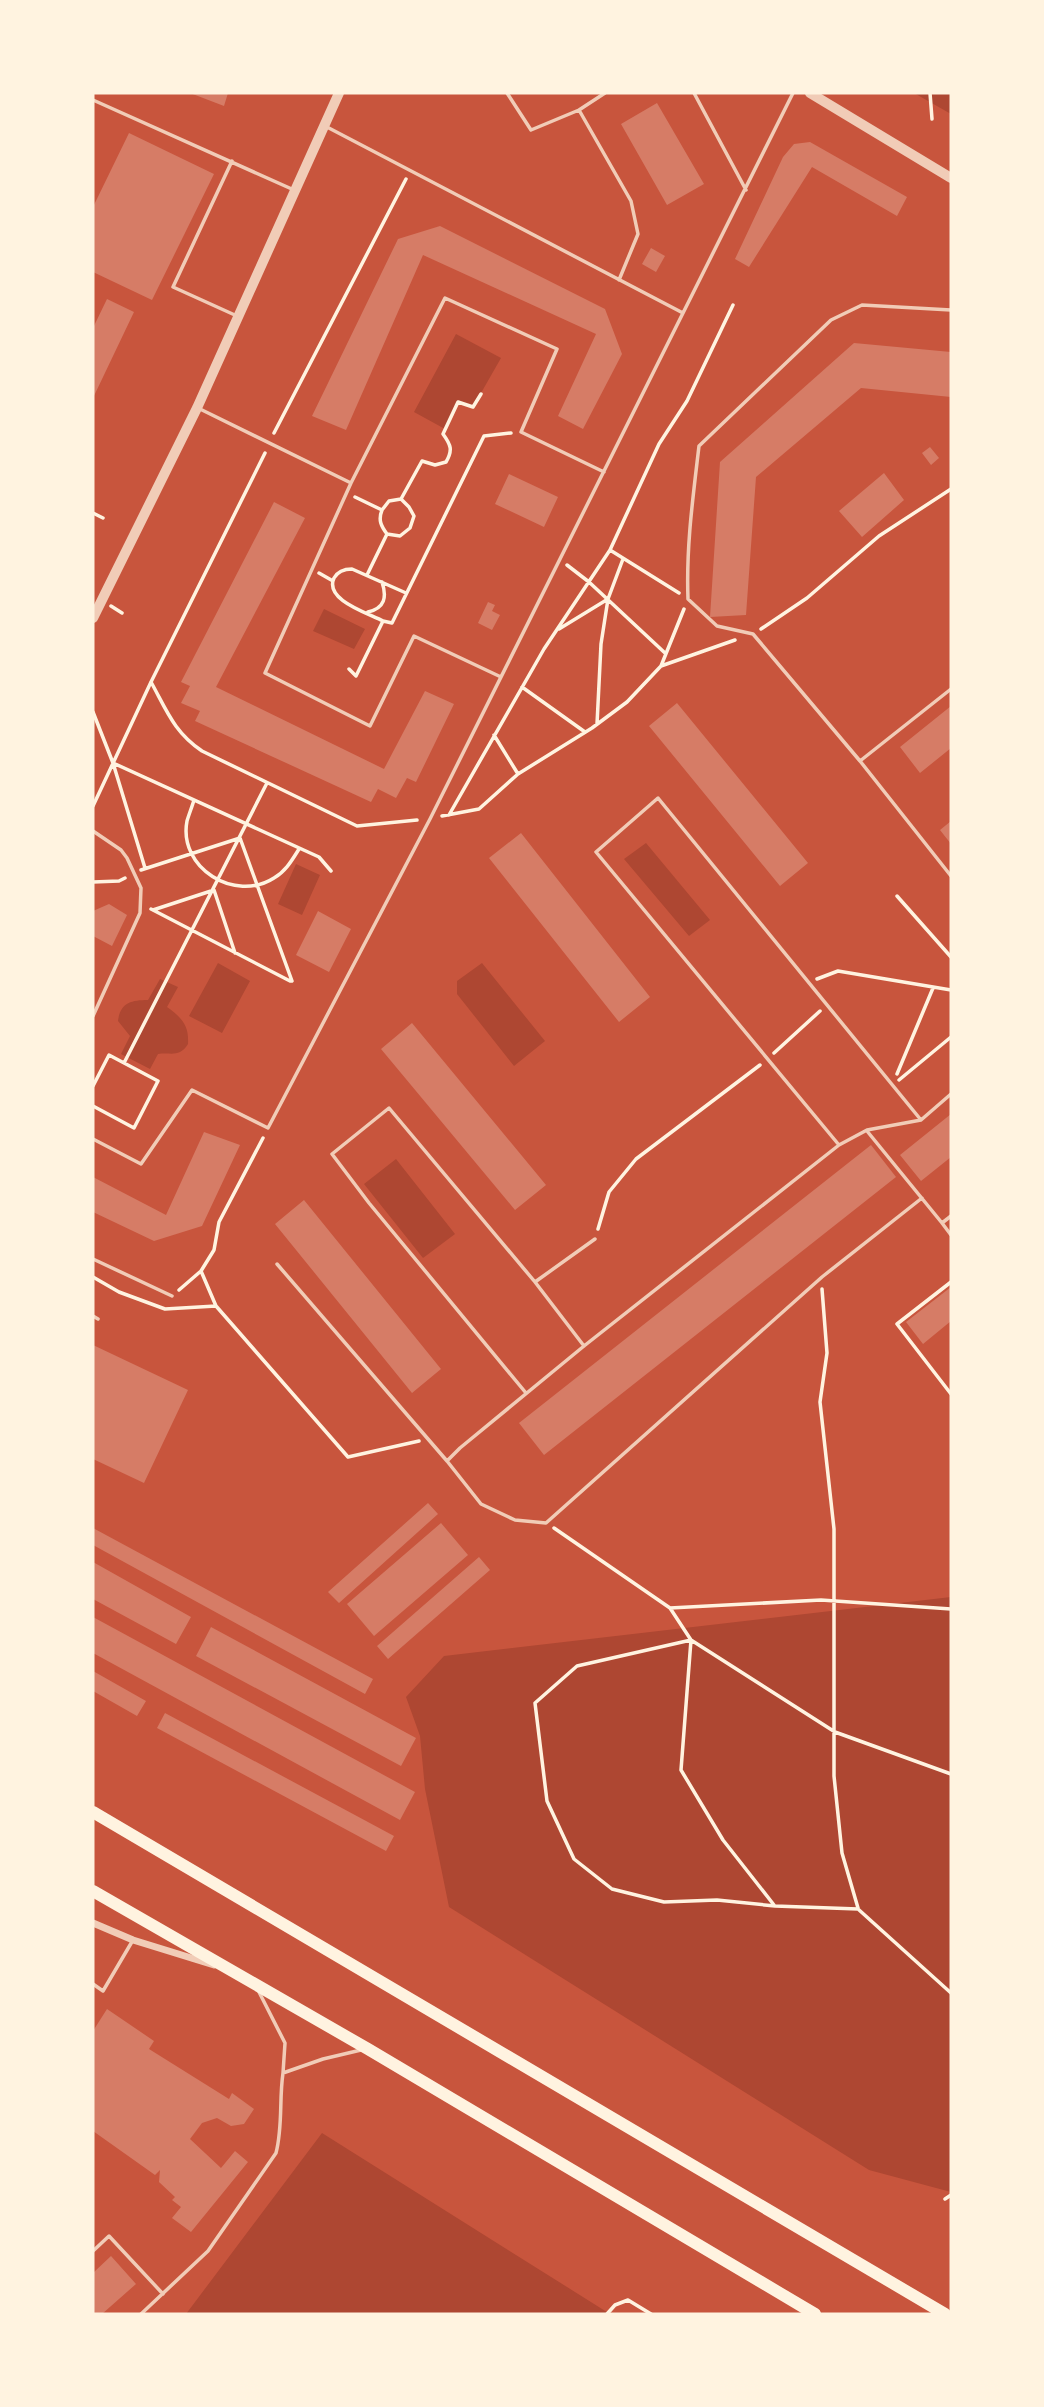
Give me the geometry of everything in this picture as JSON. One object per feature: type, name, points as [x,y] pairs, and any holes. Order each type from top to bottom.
[{"type":"highway","points":[[93,1812],[945,2314]]},
{"type":"highway","points":[[93,1891],[368,2049],[815,2314]]},
{"type":"street","points":[[93,618],[197,408],[339,93]]},
{"type":"street","points":[[810,93],[951,178]]},
{"type":"street","points":[[93,1923],[133,1940],[232,1971]]},
{"type":"lane","points":[[507,93],[531,130],[579,110],[605,93]]},
{"type":"lane","points":[[694,93],[746,190]]},
{"type":"lane","points":[[93,1139],[141,1164],[192,1090],[268,1128],[430,819],[793,93]]},
{"type":"lane","points":[[93,100],[296,191]]},
{"type":"lane","points":[[579,110],[631,201],[638,234],[619,280]]},
{"type":"lane","points":[[324,126],[682,313]]},
{"type":"lane","points":[[232,161],[173,287],[239,317]]},
{"type":"lane","points":[[501,677],[414,636],[370,726],[265,673],[351,483],[446,298],[557,349],[521,432],[604,471]]},
{"type":"lane","points":[[951,310],[862,305],[831,320],[699,446],[687,546],[688,599],[718,626],[753,634],[860,761],[951,877]]},
{"type":"lane","points":[[197,408],[351,483]]},
{"type":"lane","points":[[860,761],[951,689]]},
{"type":"lane","points":[[839,1145],[596,852],[658,797],[920,1120]]},
{"type":"lane","points":[[93,831],[121,850],[141,888],[140,913],[93,1016]]},
{"type":"lane","points":[[447,1461],[584,1346],[839,1145],[867,1130],[920,1120],[951,1094]]},
{"type":"lane","points":[[526,1393],[369,1203],[332,1154],[389,1108],[535,1282],[584,1346]]},
{"type":"lane","points":[[867,1130],[951,1235]]},
{"type":"lane","points":[[277,1264],[481,1504],[515,1520],[546,1523],[821,1277],[922,1198]]},
{"type":"lane","points":[[942,1223],[951,1216]]},
{"type":"lane","points":[[535,1282],[595,1239]]},
{"type":"lane","points":[[93,1259],[172,1296]]},
{"type":"lane","points":[[93,1316],[98,1319]]},
{"type":"lane","points":[[93,1984],[103,1991],[133,1940]]},
{"type":"lane","points":[[141,2314],[208,2251],[276,2153],[281,2134],[285,2043],[255,1984]]},
{"type":"lane","points":[[283,2073],[323,2059],[368,2049]]},
{"type":"lane","points":[[93,2251],[109,2236],[163,2294]]},
{"type":"path","points":[[930,93],[932,119]]},
{"type":"path","points":[[93,806],[269,444],[410,171]]},
{"type":"path","points":[[449,815],[556,631],[610,550],[659,444],[687,401],[733,305]]},
{"type":"path","points":[[401,499],[422,461],[435,465],[446,462],[452,452],[450,443],[443,435],[458,402],[473,407],[481,394]]},
{"type":"path","points":[[406,593],[352,569],[345,569],[337,574],[332,590],[337,598],[392,623],[484,436],[521,432]]},
{"type":"path","points":[[661,666],[753,634],[807,598],[879,536],[951,489]]},
{"type":"path","points":[[346,494],[382,510]]},
{"type":"path","points":[[401,499],[410,507],[414,516],[410,528],[400,536],[387,534],[379,516],[389,501],[401,499]]},
{"type":"path","points":[[93,513],[103,518]]},
{"type":"path","points":[[367,575],[387,534]]},
{"type":"path","points":[[151,682],[185,740],[202,751],[357,826],[430,819],[479,809],[518,774],[627,702],[661,666],[688,599],[610,550]]},
{"type":"path","points":[[597,724],[601,643],[608,599],[623,559]]},
{"type":"path","points":[[560,560],[589,582],[665,653]]},
{"type":"path","points":[[366,612],[377,610],[383,604],[386,595],[382,582]]},
{"type":"path","points":[[556,631],[608,599]]},
{"type":"path","points":[[349,669],[356,676],[383,621]]},
{"type":"path","points":[[522,687],[585,732]]},
{"type":"path","points":[[93,712],[113,763],[145,868]]},
{"type":"path","points":[[494,735],[518,774]]},
{"type":"path","points":[[113,763],[319,857],[331,871]]},
{"type":"path","points":[[124,1063],[267,783]]},
{"type":"path","points":[[194,800],[187,822],[188,841],[192,853],[205,872],[218,881],[239,887],[257,885],[274,878],[288,867],[299,848]]},
{"type":"path","points":[[93,882],[119,881],[145,868],[240,838]]},
{"type":"path","points":[[141,904],[292,981],[240,838]]},
{"type":"path","points":[[153,910],[214,890]]},
{"type":"path","points":[[214,890],[236,954]]},
{"type":"path","points":[[897,895],[951,957]]},
{"type":"path","points":[[809,983],[838,971],[951,990]]},
{"type":"path","points":[[892,1086],[933,988]]},
{"type":"path","points":[[595,1239],[609,1192],[636,1159],[768,1059],[827,1005]]},
{"type":"path","points":[[892,1086],[951,1037]]},
{"type":"path","points":[[93,1086],[109,1055],[158,1081],[134,1128],[93,1106]]},
{"type":"path","points":[[172,1296],[201,1272],[214,1250],[219,1222],[268,1128]]},
{"type":"path","points":[[201,1272],[216,1306],[348,1457],[427,1438]]},
{"type":"path","points":[[821,1277],[827,1353],[820,1402],[834,1529],[834,1776],[842,1853],[858,1909],[951,1993]]},
{"type":"path","points":[[951,1282],[897,1324],[951,1394]]},
{"type":"path","points":[[546,1523],[670,1608],[691,1640],[835,1732],[951,1774]]},
{"type":"path","points":[[670,1608],[834,1601],[951,1609]]},
{"type":"path","points":[[691,1640],[577,1666],[535,1703],[547,1801],[574,1859],[612,1889],[664,1902],[717,1900],[775,1906],[858,1909]]},
{"type":"path","points":[[691,1640],[681,1770],[723,1840],[775,1906]]},
{"type":"path","points":[[945,2199],[951,2195]]},
{"type":"path","points":[[607,2314],[615,2305],[628,2300],[651,2314]]},
{"type":"shaded area","points":[[914,93],[951,93],[951,114]]},
{"type":"shaded area","points":[[456,334],[501,358],[473,407],[458,402],[445,429],[414,412]]},
{"type":"shaded area","points":[[324,609],[365,629],[354,649],[313,631]]},
{"type":"shaded area","points":[[646,843],[710,920],[689,936],[624,859]]},
{"type":"shaded area","points":[[296,864],[320,875],[302,915],[278,904]]},
{"type":"shaded area","points":[[218,963],[250,981],[222,1033],[189,1016]]},
{"type":"shaded area","points":[[482,963],[545,1041],[514,1066],[457,994],[457,981]]},
{"type":"shaded area","points":[[160,979],[178,987],[167,1007],[184,1022],[188,1044],[178,1053],[158,1054],[150,1069],[121,1054],[130,1036],[118,1021],[124,1006],[148,1000]]},
{"type":"shaded area","points":[[396,1159],[455,1234],[423,1258],[364,1184]]},
{"type":"shaded area","points":[[951,1597],[951,2192],[869,2170],[449,1907],[425,1789],[420,1736],[406,1697],[444,1656]]},
{"type":"shaded area","points":[[322,2133],[610,2314],[186,2314]]},
{"type":"building","points":[[190,93],[228,93],[224,106]]},
{"type":"building","points":[[657,103],[704,184],[667,205],[621,124]]},
{"type":"building","points":[[129,133],[214,174],[152,300],[93,272],[93,207]]},
{"type":"building","points":[[810,142],[907,197],[897,216],[812,167],[749,267],[735,259],[783,157],[794,144]]},
{"type":"building","points":[[440,226],[605,309],[622,354],[583,429],[558,416],[596,334],[423,255],[346,430],[312,416],[398,239]]},
{"type":"building","points":[[651,248],[665,256],[656,272],[642,264]]},
{"type":"building","points":[[107,299],[134,312],[93,398],[93,328]]},
{"type":"building","points":[[854,343],[951,352],[951,397],[861,388],[756,477],[746,615],[710,617],[720,462]]},
{"type":"building","points":[[930,447],[939,458],[931,465],[922,453]]},
{"type":"building","points":[[884,473],[904,500],[862,537],[839,511]]},
{"type":"building","points":[[509,474],[558,497],[544,527],[495,504]]},
{"type":"building","points":[[274,502],[305,518],[216,687],[384,769],[425,691],[454,704],[416,782],[407,778],[396,798],[378,789],[371,802],[195,721],[200,711],[181,703],[190,686],[181,682]]},
{"type":"building","points":[[488,602],[495,605],[492,611],[500,615],[492,630],[478,623]]},
{"type":"building","points":[[677,703],[808,863],[780,886],[649,726]]},
{"type":"building","points":[[951,706],[951,748],[920,773],[900,747]]},
{"type":"building","points":[[951,821],[951,844],[940,830]]},
{"type":"building","points":[[521,833],[650,997],[619,1022],[489,858]]},
{"type":"building","points":[[109,904],[127,915],[112,946],[93,936],[93,911]]},
{"type":"building","points":[[318,911],[351,929],[329,972],[296,955]]},
{"type":"building","points":[[412,1023],[546,1185],[515,1210],[381,1049]]},
{"type":"building","points":[[951,1114],[951,1157],[921,1181],[900,1155]]},
{"type":"building","points":[[204,1132],[240,1145],[202,1226],[154,1241],[93,1212],[93,1177],[166,1215]]},
{"type":"building","points":[[871,1145],[896,1177],[544,1455],[519,1423]]},
{"type":"building","points":[[304,1200],[441,1369],[412,1393],[275,1224]]},
{"type":"building","points":[[951,1287],[951,1321],[923,1344],[906,1322]]},
{"type":"building","points":[[93,1345],[188,1390],[144,1483],[93,1459]]},
{"type":"building","points":[[428,1503],[438,1514],[339,1603],[328,1592]]},
{"type":"building","points":[[441,1523],[468,1555],[374,1636],[347,1604]]},
{"type":"building","points":[[93,1528],[373,1679],[365,1694],[93,1545]]},
{"type":"building","points":[[479,1557],[490,1570],[388,1659],[377,1646]]},
{"type":"building","points":[[93,1562],[191,1617],[176,1644],[93,1599]]},
{"type":"building","points":[[93,1617],[415,1792],[400,1820],[93,1653]]},
{"type":"building","points":[[211,1627],[416,1738],[401,1766],[196,1656]]},
{"type":"building","points":[[93,1671],[146,1701],[137,1716],[93,1691]]},
{"type":"building","points":[[165,1713],[394,1836],[386,1851],[157,1728]]},
{"type":"building","points":[[107,2009],[154,2041],[149,2049],[229,2099],[232,2093],[254,2109],[244,2124],[231,2126],[217,2118],[202,2123],[190,2139],[221,2168],[235,2151],[248,2162],[191,2232],[172,2218],[181,2207],[172,2200],[175,2197],[159,2182],[160,2170],[155,2175],[93,2131],[93,2031]]},
{"type":"building","points":[[111,2256],[136,2284],[102,2314],[93,2314],[93,2273]]}]
